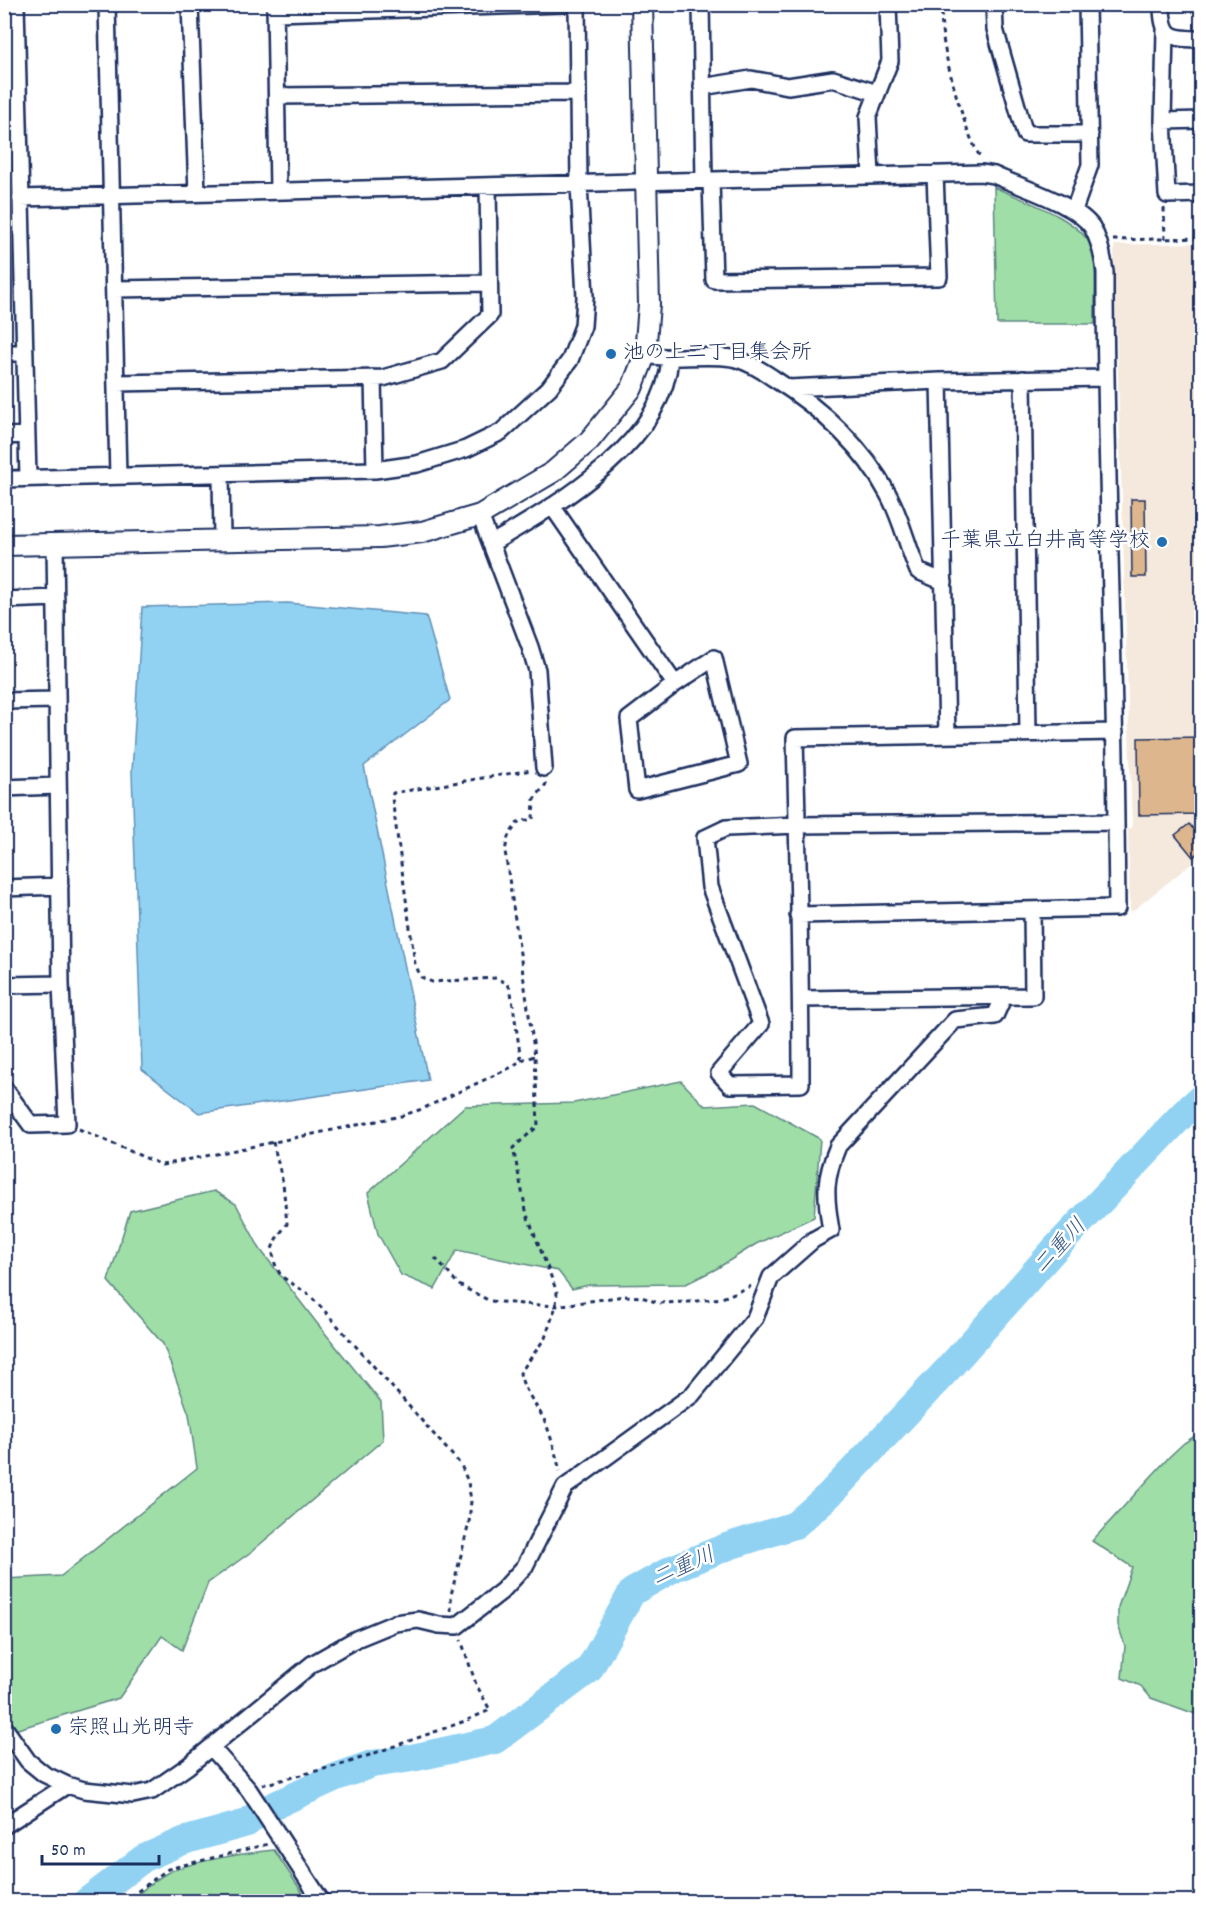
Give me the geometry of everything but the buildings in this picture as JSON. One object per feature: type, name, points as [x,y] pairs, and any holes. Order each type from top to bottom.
[{"type":"street","points":[[16,4],[28,478]]},
{"type":"street","points":[[107,4],[118,476]]},
{"type":"street","points":[[190,4],[197,193]]},
{"type":"street","points":[[278,191],[275,9],[565,4]]},
{"type":"street","points":[[4,479],[375,470],[427,461],[466,449],[501,432],[549,388],[570,360],[583,326],[585,297],[579,184],[577,4]]},
{"type":"street","points":[[4,545],[380,537],[422,532],[480,515],[553,472],[589,441],[632,388],[645,355],[649,304],[642,4]]},
{"type":"street","points":[[701,4],[702,87],[714,280],[939,277],[935,174]]},
{"type":"street","points":[[870,176],[868,117],[890,61],[888,4]]},
{"type":"street","points":[[994,4],[995,29],[1025,134],[1090,134]]},
{"type":"street","points":[[1074,210],[1090,165],[1087,4]]},
{"type":"street","points":[[1162,4],[1165,30],[1163,121],[1167,195],[1202,194]]},
{"type":"street","points":[[1165,30],[1172,37],[1180,39],[1202,39]]},
{"type":"street","points":[[702,87],[752,79],[788,86],[832,79],[878,93]]},
{"type":"street","points":[[277,96],[578,93]]},
{"type":"street","points":[[1163,121],[1202,120]]},
{"type":"street","points":[[20,198],[981,173],[994,175],[1074,210],[1091,227],[1102,255],[1105,272],[1105,378],[1115,732],[1117,908],[798,915]]},
{"type":"street","points":[[116,383],[383,378],[442,361],[490,315],[488,186]]},
{"type":"street","points":[[114,289],[489,283]]},
{"type":"street","points":[[4,353],[24,353]]},
{"type":"street","points":[[645,355],[661,358],[684,356],[732,358],[751,364],[788,388],[835,425],[863,455],[888,494],[918,571],[944,582]]},
{"type":"street","points":[[492,543],[552,506],[626,447],[651,415],[669,374],[670,358]]},
{"type":"street","points":[[373,378],[375,470]]},
{"type":"street","points":[[788,388],[939,381],[1105,378]]},
{"type":"street","points":[[1023,379],[1028,734]]},
{"type":"street","points":[[939,381],[947,735]]},
{"type":"street","points":[[4,436],[27,435]]},
{"type":"street","points":[[221,474],[222,540]]},
{"type":"street","points":[[552,506],[675,684]]},
{"type":"street","points":[[480,515],[537,670],[544,768]]},
{"type":"street","points":[[4,1088],[31,1125],[67,1124],[61,984],[55,544]]},
{"type":"street","points":[[4,600],[56,598]]},
{"type":"street","points":[[714,658],[739,764],[637,790],[629,719],[675,684],[714,658]]},
{"type":"street","points":[[4,701],[56,700]]},
{"type":"street","points":[[1115,732],[795,738],[798,825],[801,1084],[730,1085],[719,1073],[760,1024],[710,887],[705,838],[726,828],[798,825],[1116,822]]},
{"type":"street","points":[[4,788],[57,786]]},
{"type":"street","points":[[4,888],[60,886]]},
{"type":"street","points":[[801,999],[1033,996],[1032,910]]},
{"type":"street","points":[[4,985],[61,984]]},
{"type":"street","points":[[4,1727],[28,1761],[44,1774],[67,1785],[84,1790],[133,1794],[152,1791],[211,1747],[312,1664],[356,1639],[395,1623],[418,1620],[457,1626],[502,1591],[525,1566],[565,1487],[692,1395],[755,1318],[771,1277],[813,1240],[831,1230],[826,1198],[829,1167],[838,1146],[955,1020],[995,1016],[1004,996]]},
{"type":"street","points":[[211,1747],[249,1790],[322,1902]]},
{"type":"street","points":[[4,1826],[67,1785]]},
{"type":"path","points":[[943,4],[942,28],[949,70],[978,155],[994,175]]},
{"type":"path","points":[[1165,239],[1164,200],[1167,195]]},
{"type":"path","points":[[1112,240],[1202,238]]},
{"type":"path","points":[[520,1060],[508,984],[496,978],[432,982],[421,977],[415,964],[393,793],[544,768],[548,772],[549,781],[534,799],[533,819],[518,822],[508,837],[505,851],[535,1056],[538,1105],[538,1126],[513,1148],[527,1215],[557,1292],[556,1306],[545,1338],[520,1373],[521,1382],[547,1426],[565,1487]]},
{"type":"path","points":[[67,1124],[162,1165],[401,1116],[422,1109],[512,1067],[520,1060],[535,1056]]},
{"type":"path","points":[[249,1790],[346,1763],[465,1722],[490,1710],[476,1684],[450,1609],[451,1595],[469,1523],[471,1501],[468,1482],[461,1465],[322,1308],[308,1294],[280,1276],[272,1249],[286,1224],[283,1183],[273,1142]]},
{"type":"path","points":[[435,1258],[459,1285],[490,1301],[556,1306],[624,1296],[642,1297],[658,1303],[700,1301],[722,1298],[771,1277]]},
{"type":"path","points":[[123,1902],[140,1887],[168,1869],[280,1839]]},
{"type":"shaded area","name":"千葉県立白井高等学校","points":[[1202,243],[1202,827],[1197,828],[1201,832],[1201,856],[1130,913],[1128,829],[1132,828],[1114,245]]},
{"type":"green space","points":[[994,187],[1048,210],[1084,236],[1093,253],[1095,324],[997,324]]},
{"type":"green space","points":[[681,1081],[705,1106],[755,1103],[820,1139],[814,1217],[756,1244],[716,1269],[686,1284],[589,1285],[572,1289],[558,1271],[457,1250],[435,1289],[401,1275],[378,1234],[368,1193],[465,1106],[574,1103]]},
{"type":"green space","points":[[214,1191],[236,1204],[260,1249],[381,1402],[383,1440],[251,1552],[208,1583],[182,1650],[162,1636],[119,1698],[5,1733],[5,1579],[61,1576],[197,1468],[189,1414],[163,1344],[108,1281],[130,1211]]},
{"type":"green space","points":[[1201,1432],[1201,1716],[1151,1698],[1141,1686],[1122,1678],[1125,1646],[1118,1625],[1118,1607],[1132,1567],[1092,1541],[1170,1456]]},
{"type":"green space","points":[[274,1850],[308,1901],[129,1901],[157,1879],[177,1869],[219,1858]]},
{"type":"water","points":[[288,603],[426,616],[450,700],[364,766],[428,1080],[199,1113],[142,1069],[132,772],[142,607]]},
{"type":"waterway","name":"二重川","points":[[86,1902],[144,1858],[183,1841],[247,1823],[260,1812],[336,1777],[372,1764],[495,1740],[589,1670],[632,1592],[674,1568],[729,1546],[795,1525],[852,1471],[948,1369],[1054,1250],[1184,1113],[1202,1097]]},
{"type":"place","name":"池の上二丁目集会所","points":[[611,354]]},
{"type":"place","name":"千葉県立白井高等学校","points":[[1162,542]]},
{"type":"place","name":"宗照山光明寺","points":[[56,1729]]}]
